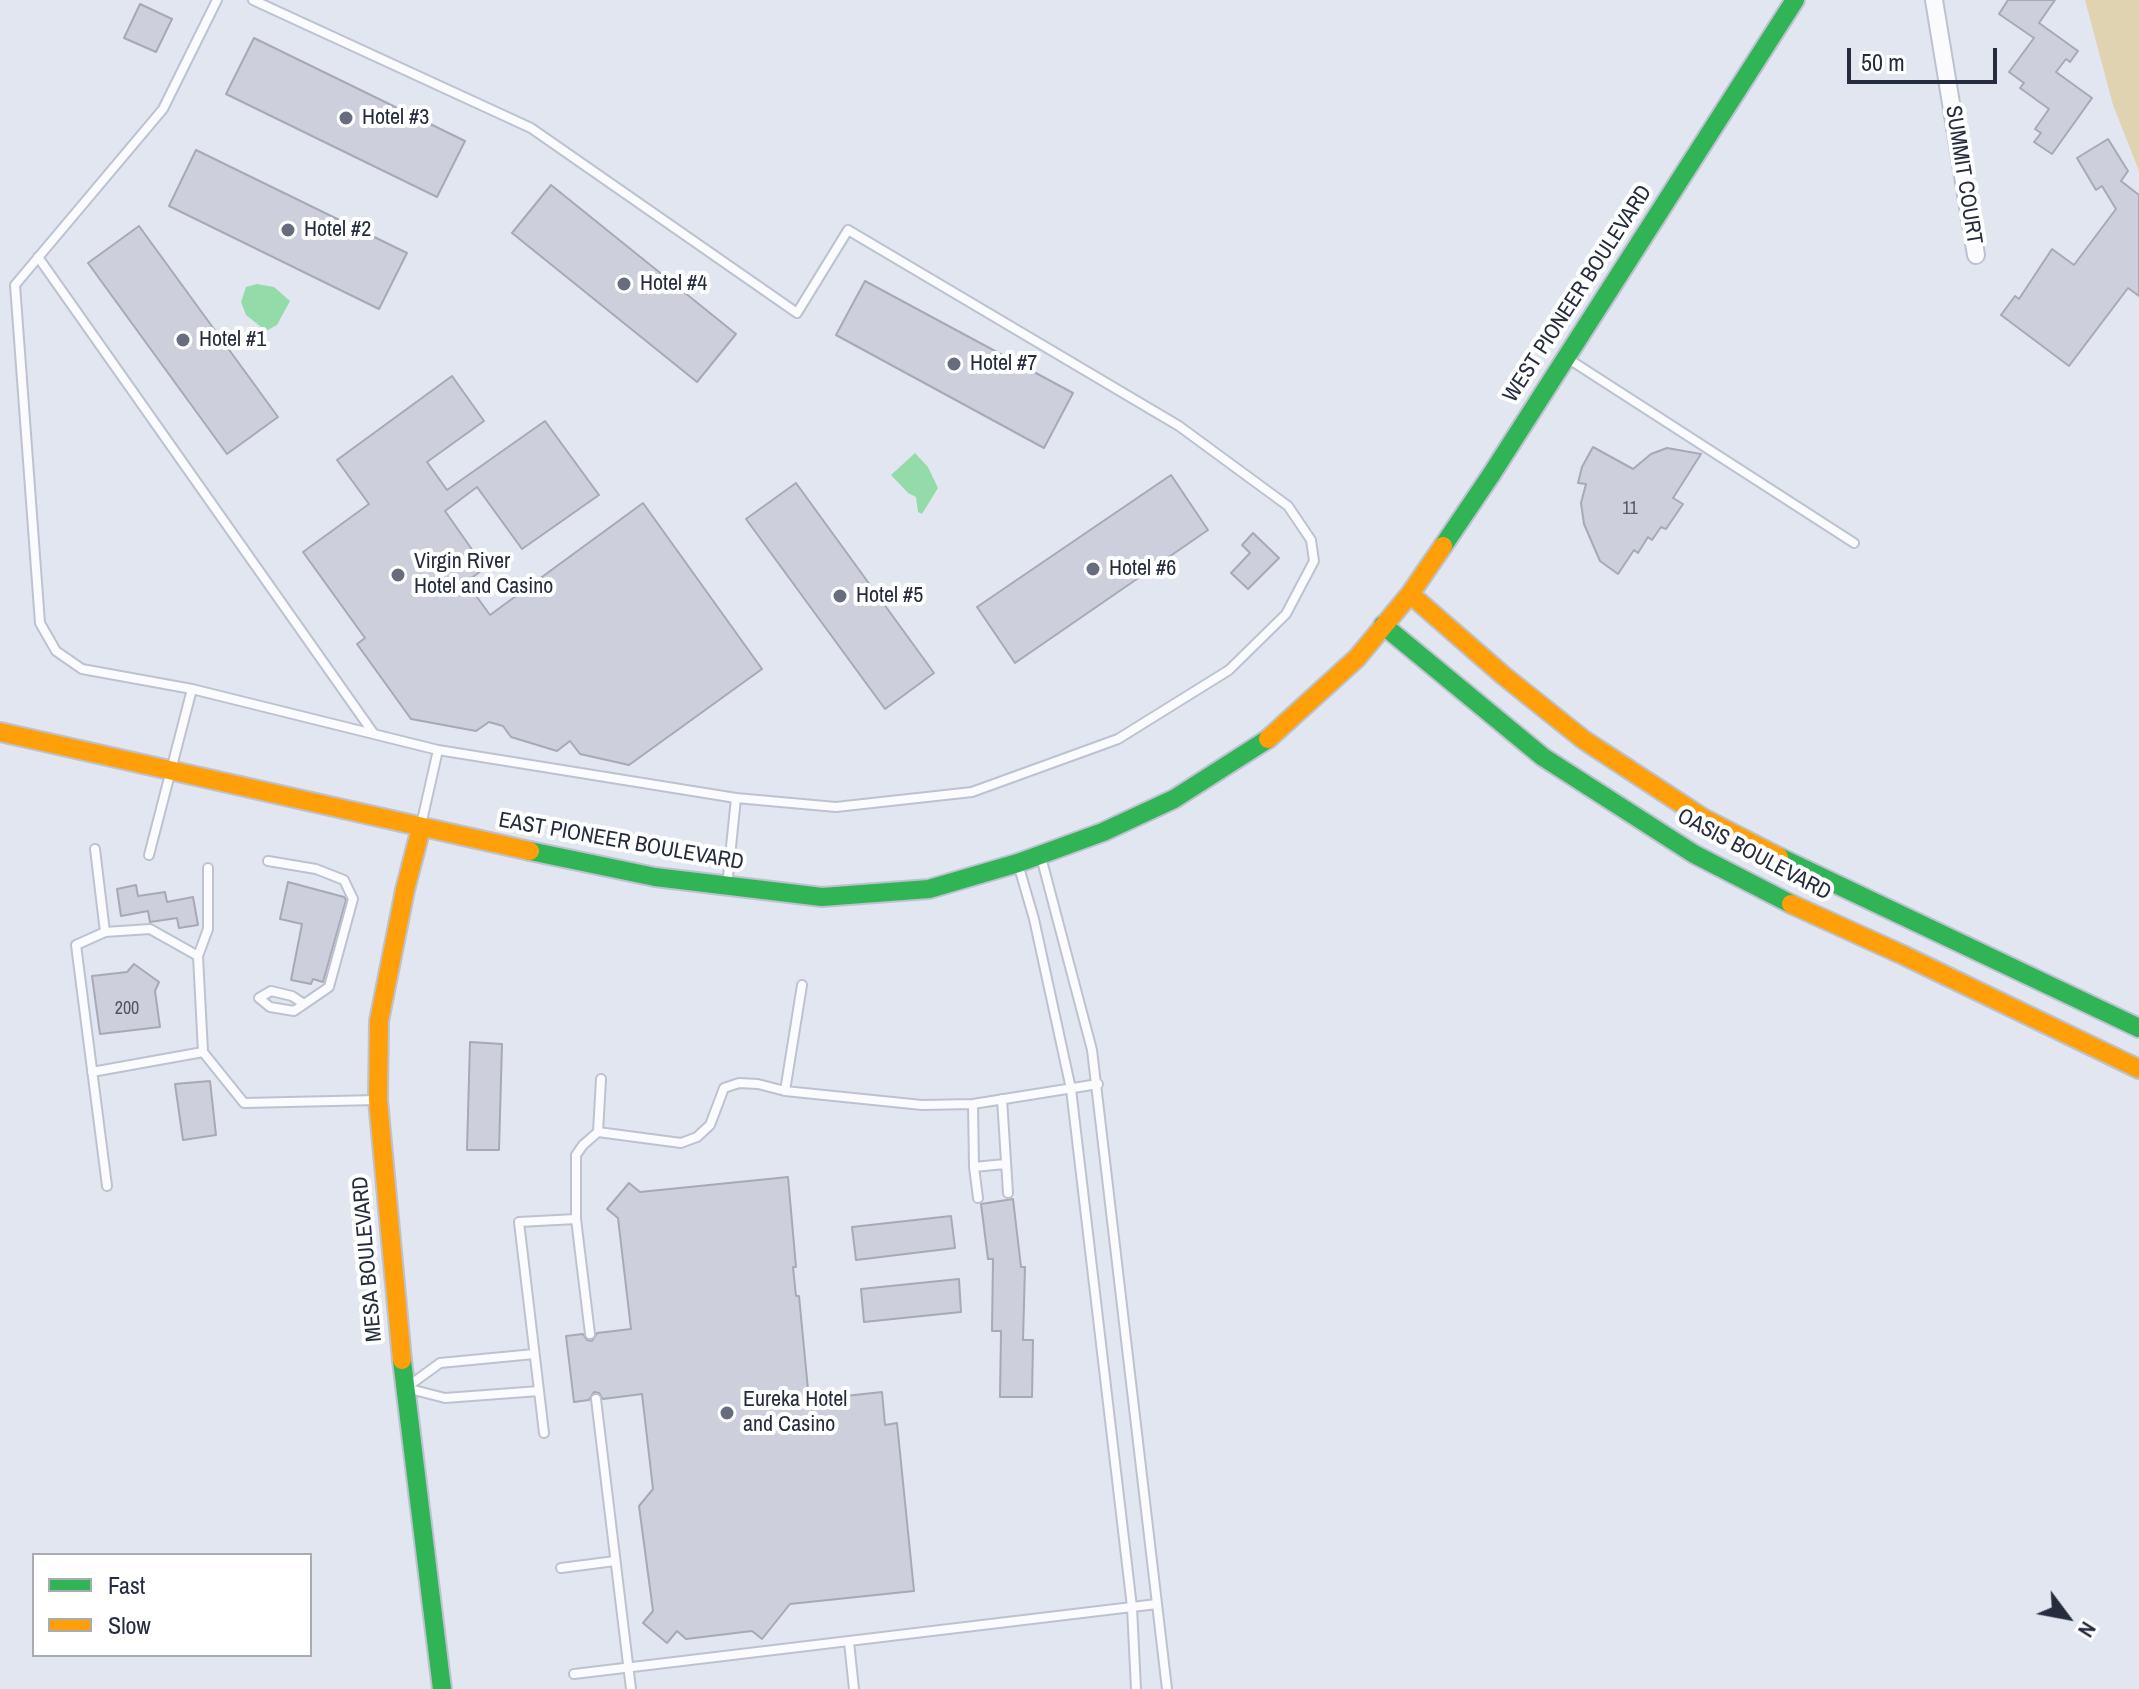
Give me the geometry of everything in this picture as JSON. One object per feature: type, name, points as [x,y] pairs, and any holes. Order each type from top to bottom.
[{"type":"main road","name":"WEST PIONEER BOULEVARD","points":[[1397,609],[1491,475],[1795,0]]},
{"type":"main road","name":"OASIS BOULEVARD","points":[[1410,594],[1584,740],[1703,818],[1789,864],[2139,1028]]},
{"type":"main road","name":"EAST PIONEER BOULEVARD","points":[[0,732],[421,828],[655,877],[822,897],[929,889],[1041,855],[1103,832],[1174,799],[1266,741],[1357,658],[1397,609]]},
{"type":"main road","name":"OASIS BOULEVARD","points":[[1383,625],[1543,757],[1694,854],[1802,910],[1917,961],[2139,1069]]},
{"type":"main road","name":"MESA BOULEVARD","points":[[421,828],[405,890],[379,1021],[378,1100],[405,1388],[442,1689]]},
{"type":"street","name":"SUMMIT COURT","points":[[1934,0],[1976,255]]},
{"type":"lane","points":[[217,0],[163,109],[15,285],[40,623],[56,651],[82,669],[192,689],[438,750],[736,798],[836,807],[972,792],[1118,739],[1229,670],[1286,614],[1314,561],[1311,540],[1288,506],[1179,426],[848,230],[797,313],[531,128],[253,0]]},
{"type":"lane","points":[[38,257],[374,734]]},
{"type":"lane","points":[[1566,357],[1854,543]]},
{"type":"lane","points":[[149,855],[192,689]]},
{"type":"lane","points":[[421,828],[438,750]]},
{"type":"lane","points":[[727,887],[736,798]]},
{"type":"lane","points":[[95,849],[105,932]]},
{"type":"lane","points":[[1041,855],[1085,1012],[1098,1084],[1167,1689]]},
{"type":"lane","points":[[268,861],[316,869],[344,880],[353,899],[329,987],[294,1011],[270,1007],[259,998],[271,991],[292,996],[304,1004]]},
{"type":"lane","points":[[1018,863],[1034,919],[1071,1089],[1132,1607],[1136,1689]]},
{"type":"lane","points":[[208,868],[208,929],[198,956],[203,1052],[244,1103],[378,1100]]},
{"type":"lane","points":[[107,1186],[76,945],[105,932],[150,929],[198,956]]},
{"type":"lane","points":[[785,1091],[802,985]]},
{"type":"lane","points":[[92,1072],[203,1052]]},
{"type":"lane","points":[[590,1334],[576,1219],[576,1155],[598,1132],[601,1079]]},
{"type":"lane","points":[[598,1132],[681,1143],[697,1137],[710,1125],[724,1088],[739,1083],[785,1091],[922,1105],[973,1104],[1098,1084]]},
{"type":"lane","points":[[1002,1099],[1008,1193]]},
{"type":"lane","points":[[973,1104],[978,1198]]},
{"type":"lane","points":[[974,1167],[1005,1164]]},
{"type":"lane","points":[[544,1433],[519,1222],[576,1219]]},
{"type":"lane","points":[[405,1388],[440,1363],[534,1354]]},
{"type":"lane","points":[[405,1388],[445,1398],[539,1391]]},
{"type":"lane","points":[[596,1399],[631,1689]]},
{"type":"lane","points":[[561,1568],[615,1561]]},
{"type":"lane","points":[[574,1674],[1157,1604]]},
{"type":"lane","points":[[849,1642],[854,1689]]},
{"type":"shaded area","points":[[2085,0],[2139,0],[2139,171],[2113,105]]},
{"type":"shaded area","points":[[257,284],[274,287],[290,301],[277,325],[266,331],[246,315],[241,302],[246,287]]},
{"type":"shaded area","points":[[915,453],[928,467],[938,488],[922,514],[918,512],[916,497],[891,475]]},
{"type":"building","points":[[2008,0],[2055,0],[2039,23],[2078,51],[2070,62],[2066,59],[2056,72],[2092,98],[2052,154],[2034,142],[2041,133],[2035,129],[2049,109],[2020,88],[2024,83],[2009,72],[2034,38],[1999,14]]},
{"type":"building","points":[[140,4],[172,19],[156,52],[124,38]]},
{"type":"building","name":"Hotel #3","points":[[254,38],[465,141],[437,197],[226,94]]},
{"type":"building","points":[[2108,139],[2128,171],[2121,181],[2139,195],[2139,296],[2128,288],[2069,366],[2001,315],[2015,296],[2019,299],[2052,249],[2074,265],[2116,209],[2102,186],[2096,190],[2077,158]]},
{"type":"building","name":"Hotel #2","points":[[196,150],[407,253],[379,309],[169,206]]},
{"type":"building","name":"Hotel #4","points":[[551,185],[736,334],[697,382],[512,233]]},
{"type":"building","name":"Hotel #1","points":[[139,226],[278,417],[227,454],[88,263]]},
{"type":"building","name":"Hotel #7","points":[[865,281],[1073,393],[1044,448],[836,335]]},
{"type":"building","name":"Virgin River Hotel and Casino","points":[[452,376],[484,421],[427,462],[447,490],[545,421],[599,495],[522,549],[477,487],[445,511],[485,568],[466,582],[490,615],[643,503],[762,669],[629,765],[580,754],[570,741],[557,751],[511,737],[503,726],[489,722],[476,731],[411,719],[357,644],[365,638],[303,552],[369,504],[337,460]]},
{"type":"building","points":[[1593,447],[1633,469],[1651,454],[1667,448],[1701,454],[1673,498],[1683,504],[1666,529],[1661,527],[1652,540],[1648,537],[1638,553],[1634,550],[1618,574],[1600,561],[1584,524],[1581,503],[1586,484],[1578,483],[1582,467]]},
{"type":"building","name":"Hotel #6","points":[[1171,475],[1208,530],[1015,663],[977,607]]},
{"type":"building","name":"Hotel #5","points":[[796,483],[934,673],[885,709],[746,519]]},
{"type":"building","points":[[1253,533],[1279,558],[1248,589],[1231,573],[1250,553],[1242,545]]},
{"type":"building","points":[[288,882],[346,900],[323,982],[313,979],[311,984],[291,980],[302,924],[280,919]]},
{"type":"building","points":[[136,885],[138,896],[165,892],[167,902],[193,897],[198,925],[179,928],[177,918],[150,922],[148,911],[121,916],[117,889]]},
{"type":"building","points":[[134,964],[159,982],[155,991],[160,1027],[100,1034],[92,976],[127,972]]},
{"type":"building","points":[[470,1042],[502,1044],[499,1150],[467,1150]]},
{"type":"building","points":[[210,1081],[216,1135],[183,1140],[175,1084]]},
{"type":"building","name":"Eureka Hotel and Casino","points":[[788,1177],[796,1267],[793,1267],[796,1296],[799,1296],[809,1400],[882,1392],[885,1425],[897,1423],[914,1591],[790,1604],[762,1639],[752,1631],[686,1639],[677,1631],[667,1643],[643,1623],[653,1611],[639,1506],[653,1489],[642,1394],[603,1399],[594,1392],[589,1400],[574,1402],[566,1336],[583,1334],[592,1341],[597,1333],[631,1329],[618,1218],[607,1209],[629,1183],[640,1192]]},
{"type":"building","points":[[1013,1199],[1021,1267],[1025,1267],[1023,1340],[1033,1340],[1032,1397],[1000,1397],[1001,1331],[992,1331],[993,1259],[988,1259],[981,1204]]},
{"type":"building","points":[[951,1216],[955,1248],[856,1260],[852,1227]]},
{"type":"building","points":[[959,1279],[961,1312],[864,1322],[861,1289]]},
{"type":"traffic: fast","points":[[1443,546],[1795,0]]},
{"type":"traffic: fast","points":[[1383,625],[1543,757],[1694,854],[1791,904]]},
{"type":"traffic: fast","points":[[530,851],[655,877],[822,897],[929,889],[1018,863],[1103,832],[1174,799],[1268,739]]},
{"type":"traffic: fast","points":[[1779,857],[2139,1028]]},
{"type":"traffic: fast","points":[[402,1360],[442,1689]]},
{"type":"traffic: slow","points":[[1268,739],[1357,658],[1410,594],[1443,546]]},
{"type":"traffic: slow","points":[[1410,594],[1584,740],[1703,818],[1779,857]]},
{"type":"traffic: slow","points":[[0,732],[530,851]]},
{"type":"traffic: slow","points":[[402,1360],[378,1100],[379,1021],[405,890],[421,828]]},
{"type":"traffic: slow","points":[[1791,904],[2139,1069]]},
{"type":"place","name":"Hotel #3","points":[[346,118]]},
{"type":"place","name":"Hotel #2","points":[[288,230]]},
{"type":"place","name":"Hotel #4","points":[[624,284]]},
{"type":"place","name":"Hotel #1","points":[[183,340]]},
{"type":"place","name":"Hotel #7","points":[[954,364]]},
{"type":"place","name":"Hotel #6","points":[[1093,569]]},
{"type":"place","name":"Virgin River Hotel and Casino","points":[[398,575]]},
{"type":"place","name":"Hotel #5","points":[[840,596]]},
{"type":"place","name":"Eureka Hotel and Casino","points":[[727,1413]]}]
